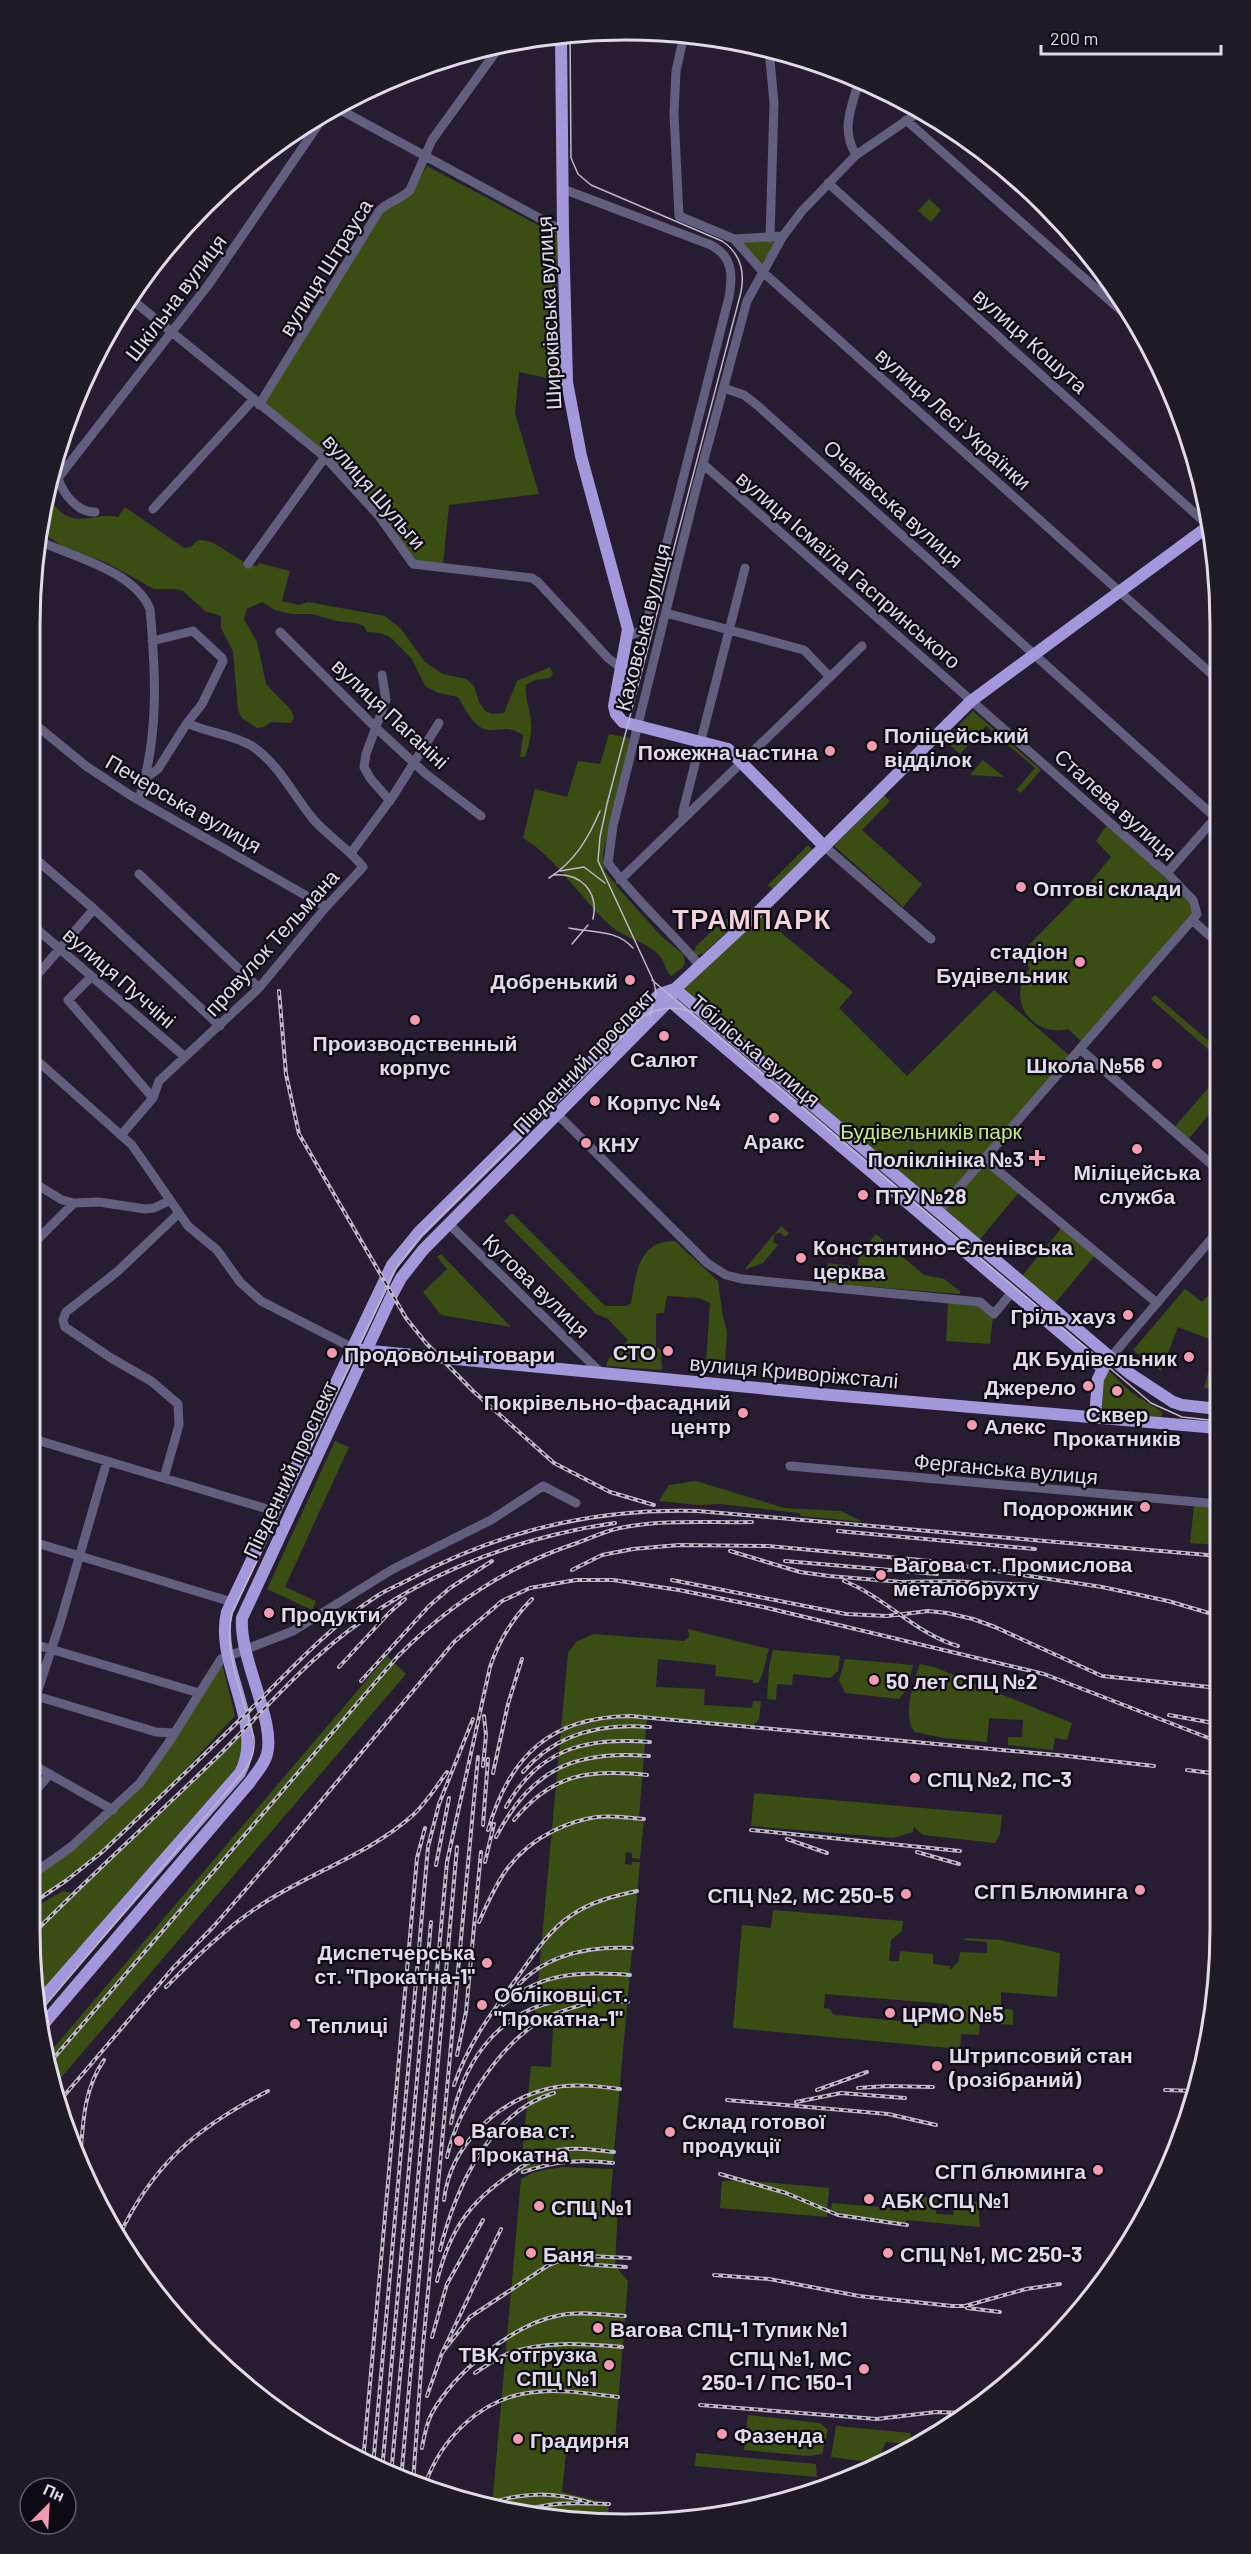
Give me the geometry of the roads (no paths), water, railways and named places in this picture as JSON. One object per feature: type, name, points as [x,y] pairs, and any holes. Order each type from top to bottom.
[{"type":"main road","name":"Широківська вулиця","points":[[561,45],[566,354],[572,416],[627,624],[628,636],[614,706],[616,714],[623,722],[637,726]]},
{"type":"main road","points":[[675,989],[757,913],[971,701],[1202,531]]},
{"type":"main road","points":[[637,726],[728,749],[824,846]]},
{"type":"main road","name":"Південний проспект","points":[[45,1997],[240,1773],[248,1744],[227,1655],[224,1632],[232,1602],[387,1272],[404,1248],[675,989]]},
{"type":"main road","name":"Тбіліська вулиця","points":[[675,989],[1111,1357]]},
{"type":"main road","name":"Південний проспект","points":[[48,2018],[250,1782],[267,1757],[269,1746],[265,1722],[245,1650],[241,1626],[246,1607],[401,1278],[423,1250],[558,1114],[665,997]]},
{"type":"main road","name":"Тбіліська вулиця","points":[[665,997],[1102,1368]]},
{"type":"main road","name":"вулиця Криворіжсталі","points":[[351,1347],[366,1352],[1210,1427]]},
{"type":"main road","points":[[1095,1417],[1098,1379],[1102,1368],[1111,1357],[1152,1390],[1173,1402],[1210,1408]]},
{"type":"street","points":[[682,44],[676,71],[674,114],[679,216],[734,239],[783,236]]},
{"type":"street","name":"вулиця Штрауса","points":[[153,509],[256,403],[379,211],[387,202],[406,194],[419,172],[432,140],[493,56]]},
{"type":"street","points":[[770,238],[774,103],[771,59]]},
{"type":"street","points":[[856,155],[847,140],[847,130],[858,89]]},
{"type":"street","points":[[345,113],[563,231]]},
{"type":"street","name":"Каховська вулиця","points":[[700,966],[675,935],[620,880],[608,863],[608,849],[637,726],[747,301],[783,236],[802,211],[856,155],[912,116]]},
{"type":"street","points":[[906,120],[1116,306]]},
{"type":"street","name":"Шкільна вулиця","points":[[61,469],[209,284],[314,130]]},
{"type":"street","name":"вулиця Кошута","points":[[828,183],[1200,518]]},
{"type":"street","points":[[563,189],[711,245],[720,250],[728,259],[731,269],[729,297],[648,621],[635,634],[628,636]]},
{"type":"street","name":"вулиця Лесі Українки","points":[[734,239],[763,272],[1210,673]]},
{"type":"street","name":"вулиця Шульги","points":[[137,304],[325,457],[379,516],[413,564],[532,578],[608,658],[621,668]]},
{"type":"street","name":"Очаківська вулиця","points":[[723,388],[744,395],[758,405],[1210,812]]},
{"type":"street","points":[[248,564],[325,457]]},
{"type":"street","name":"вулиця Ісмаїла Гаспринського","points":[[703,464],[834,577],[971,701]]},
{"type":"street","points":[[59,480],[74,504],[86,512],[95,512]]},
{"type":"street","points":[[47,544],[85,560],[131,584],[145,597],[150,609],[154,738],[139,800]]},
{"type":"street","points":[[683,818],[745,568]]},
{"type":"street","points":[[666,613],[804,650],[830,677]]},
{"type":"street","points":[[146,778],[158,769],[207,696],[222,658],[193,631],[152,641]]},
{"type":"street","name":"вулиця Паганіні","points":[[280,632],[415,764],[481,816]]},
{"type":"street","points":[[620,880],[862,646]]},
{"type":"street","points":[[382,675],[386,700],[364,766],[370,778],[390,801]]},
{"type":"street","name":"Сталева вулиця","points":[[971,701],[1167,873],[1197,905],[1197,914],[1192,920]]},
{"type":"street","points":[[187,723],[203,730],[236,738],[266,757],[313,819],[351,853],[390,801],[439,723]]},
{"type":"street","name":"Печерська вулиця","points":[[40,728],[86,766],[139,800],[326,907]]},
{"type":"street","points":[[1167,873],[1210,824]]},
{"type":"street","points":[[824,846],[931,939]]},
{"type":"street","name":"провулок Тельмана","points":[[122,1134],[153,1098],[159,1081],[260,988],[326,907],[363,867],[351,853]]},
{"type":"street","points":[[40,863],[94,909],[220,1026]]},
{"type":"street","points":[[139,874],[260,988]]},
{"type":"street","points":[[40,972],[94,909]]},
{"type":"street","points":[[938,1212],[1192,920],[1210,936]]},
{"type":"street","name":"вулиця Пуччіні","points":[[40,932],[185,1057]]},
{"type":"street","points":[[91,977],[68,1000],[153,1098]]},
{"type":"street","points":[[1080,1049],[1210,1163]]},
{"type":"street","points":[[40,1063],[122,1134],[154,1174],[178,1214],[188,1226],[217,1250],[240,1282],[261,1301],[351,1347]]},
{"type":"street","points":[[558,1114],[707,1263],[726,1275],[742,1279],[980,1302],[994,1314],[1012,1292]]},
{"type":"street","points":[[984,1159],[1157,1303]]},
{"type":"street","points":[[40,1187],[62,1200],[74,1203],[99,1202],[144,1209],[154,1208],[170,1201]]},
{"type":"street","points":[[40,1237],[74,1203]]},
{"type":"street","points":[[164,1478],[179,1425],[178,1404],[151,1381],[65,1327],[63,1320],[66,1312],[118,1271],[178,1214]]},
{"type":"street","name":"Кутова вулиця","points":[[449,1224],[601,1373]]},
{"type":"street","points":[[1111,1357],[1210,1240]]},
{"type":"street","points":[[40,1441],[274,1511]]},
{"type":"street","points":[[40,1678],[52,1649],[107,1461]]},
{"type":"street","name":"Ферганська вулиця","points":[[790,1467],[1210,1503]]},
{"type":"street","points":[[40,1869],[71,1847],[140,1783],[221,1659],[293,1630],[393,1569],[491,1520],[543,1486],[576,1503]]},
{"type":"street","points":[[40,1544],[232,1602]]},
{"type":"street","points":[[40,1646],[199,1693]]},
{"type":"street","points":[[40,1697],[156,1732],[174,1733]]},
{"type":"street","points":[[40,1768],[113,1810]]},
{"type":"street","points":[[40,1786],[50,1774]]},
{"type":"tram line","points":[[570,44],[571,158],[578,174],[591,185],[722,241],[737,257],[742,277],[741,292],[600,837],[598,861],[654,982],[656,994],[650,1016]]},
{"type":"tram line","points":[[549,878],[580,849],[600,811]]},
{"type":"tram line","points":[[560,871],[584,867],[605,883]]},
{"type":"tram line","points":[[553,875],[572,877],[580,880],[586,886],[593,900],[593,919]]},
{"type":"tram line","points":[[572,944],[588,925]]},
{"type":"tram line","points":[[569,928],[612,935],[633,948]]},
{"type":"tram line","points":[[652,980],[1151,1403],[1182,1417],[1210,1420]]},
{"type":"tram line","points":[[46,2005],[249,1763],[253,1754],[254,1738],[232,1659],[230,1643],[232,1613],[395,1270],[420,1237],[641,1018],[666,1009],[693,1012]]},
{"type":"railway","points":[[279,991],[286,1074],[299,1134],[406,1318],[426,1343],[473,1391],[554,1463],[610,1492],[654,1505]]},
{"type":"railway","points":[[40,1898],[101,1853],[343,1621],[385,1591],[444,1562],[514,1535],[586,1518],[622,1513],[698,1511],[1210,1555]]},
{"type":"railway","points":[[55,2057],[398,1656],[459,1603],[503,1575],[527,1563],[614,1529],[669,1522],[752,1522]]},
{"type":"railway","points":[[40,1927],[214,1760],[304,1669],[349,1630],[419,1586],[456,1568],[534,1540],[615,1523]]},
{"type":"railway","points":[[838,1531],[1035,1549]]},
{"type":"railway","points":[[572,1570],[602,1555],[633,1549],[679,1545],[768,1546],[931,1561],[1102,1587],[1168,1601],[1210,1613]]},
{"type":"railway","points":[[730,1551],[800,1572],[829,1576],[902,1582],[949,1581],[1035,1585]]},
{"type":"railway","points":[[361,1681],[429,1606],[450,1588],[492,1561]]},
{"type":"railway","points":[[785,1561],[937,1574]]},
{"type":"railway","points":[[65,2095],[173,1968],[214,1926],[285,1844],[454,1642],[502,1601],[530,1588],[576,1580],[613,1580],[679,1590],[763,1607],[1044,1674],[1210,1739]]},
{"type":"railway","points":[[672,1580],[846,1614],[887,1616],[928,1611],[947,1613],[995,1627],[1102,1676],[1210,1687]]},
{"type":"railway","points":[[844,1581],[873,1596],[928,1633],[958,1646]]},
{"type":"railway","points":[[339,1667],[405,1599]]},
{"type":"railway","points":[[392,2464],[447,1862],[490,1667],[507,1630],[532,1599]]},
{"type":"railway","points":[[493,1773],[508,1704],[522,1659]]},
{"type":"railway","points":[[1169,1715],[1210,1722]]},
{"type":"railway","points":[[483,1766],[486,1735],[484,1716]]},
{"type":"railway","points":[[488,1830],[508,1781],[522,1761],[538,1745],[556,1733],[602,1718],[630,1716],[1154,1766]]},
{"type":"railway","points":[[374,2456],[428,1847],[439,1804],[473,1719]]},
{"type":"railway","points":[[523,1772],[550,1748],[581,1733],[615,1727],[650,1727]]},
{"type":"railway","points":[[506,1807],[519,1787],[534,1771],[549,1759],[567,1750],[606,1742],[650,1742]]},
{"type":"railway","points":[[496,1837],[524,1795],[540,1780],[558,1769],[577,1761],[599,1757],[649,1756]]},
{"type":"railway","points":[[414,2473],[422,2356],[478,1757]]},
{"type":"railway","points":[[483,1825],[488,1759]]},
{"type":"railway","points":[[1187,1770],[1210,1773]]},
{"type":"railway","points":[[166,1987],[214,1941],[253,1910],[285,1890],[361,1851],[397,1828],[422,1805],[447,1772]]},
{"type":"railway","points":[[514,1820],[543,1792],[574,1778],[608,1773],[647,1775]]},
{"type":"railway","points":[[436,1865],[449,1798]]},
{"type":"railway","points":[[479,1922],[492,1893],[507,1869],[526,1848],[538,1839],[580,1820],[609,1816],[644,1819]]},
{"type":"railway","points":[[485,1862],[494,1824]]},
{"type":"railway","points":[[364,2451],[417,1858],[425,1828]]},
{"type":"railway","points":[[751,1830],[960,1851]]},
{"type":"railway","points":[[787,1839],[827,1853]]},
{"type":"railway","points":[[402,2469],[457,1847]]},
{"type":"railway","points":[[457,2055],[466,2012],[481,1852]]},
{"type":"railway","points":[[917,1852],[959,1864]]},
{"type":"railway","points":[[454,2085],[467,2054],[482,2028],[554,1929],[585,1907],[611,1897],[637,1891]]},
{"type":"railway","points":[[383,2460],[431,1922]]},
{"type":"railway","points":[[519,1984],[531,1973],[557,1958],[586,1950],[632,1948]]},
{"type":"railway","points":[[503,2005],[532,1986],[563,1976],[596,1973],[630,1975]]},
{"type":"railway","points":[[451,2123],[466,2076],[478,2055],[492,2037],[509,2022],[529,2010],[551,2002],[577,1999],[628,2002]]},
{"type":"railway","points":[[447,2157],[461,2117],[472,2096],[501,2056],[534,2025],[556,2013],[587,2003]]},
{"type":"railway","points":[[81,2142],[88,2096],[97,2071],[104,2060]]},
{"type":"railway","points":[[817,2090],[867,2072]]},
{"type":"railway","points":[[444,2200],[455,2162],[466,2145],[479,2129],[510,2104],[528,2095],[556,2087],[583,2086],[620,2089]]},
{"type":"railway","points":[[858,2088],[933,2087]]},
{"type":"railway","points":[[1165,2090],[1188,2091]]},
{"type":"railway","points":[[123,2228],[146,2189],[179,2151],[219,2119],[268,2091]]},
{"type":"railway","points":[[440,2250],[455,2203],[466,2179],[478,2156],[493,2135],[511,2117],[531,2103],[554,2093]]},
{"type":"railway","points":[[796,2102],[841,2093],[905,2098]]},
{"type":"railway","points":[[727,2100],[888,2114],[936,2125]]},
{"type":"railway","points":[[437,2281],[455,2231],[474,2206],[499,2183],[530,2161],[553,2151],[580,2149],[614,2152]]},
{"type":"railway","points":[[523,2172],[546,2165],[568,2162],[613,2163]]},
{"type":"railway","points":[[720,2174],[786,2193],[838,2215],[907,2225]]},
{"type":"railway","points":[[432,2337],[447,2284],[483,2220]]},
{"type":"railway","points":[[427,2396],[442,2353],[501,2229]]},
{"type":"railway","points":[[442,2353],[470,2317],[547,2266],[569,2257],[630,2258]]},
{"type":"railway","points":[[581,2264],[626,2267]]},
{"type":"railway","points":[[714,2275],[769,2279],[859,2296],[952,2306],[965,2306],[1026,2289],[1060,2284]]},
{"type":"railway","points":[[967,2308],[1000,2312]]},
{"type":"railway","points":[[422,2448],[428,2422],[442,2397],[471,2366],[506,2339],[524,2328],[561,2315],[585,2313],[625,2316]]},
{"type":"railway","points":[[475,2373],[507,2354],[535,2347],[564,2344],[622,2347]]},
{"type":"railway","points":[[427,2478],[441,2452],[453,2436],[481,2411],[498,2402],[516,2395],[546,2391],[618,2397]]},
{"type":"railway","points":[[700,2405],[877,2419],[936,2412],[954,2413]]},
{"type":"railway","points":[[500,2500],[525,2495],[551,2495],[592,2503]]},
{"type":"railway","points":[[539,2506],[574,2503],[609,2504]]},
{"type":"place","name":"Поліцейський відділок","points":[[872,746]]},
{"type":"place","name":"Пожежна частина","points":[[830,751]]},
{"type":"place","name":"Оптові склади","points":[[1021,887]]},
{"type":"place","name":"стадіон Будівельник","points":[[1080,962]]},
{"type":"place","name":"Добренький","points":[[630,980]]},
{"type":"place","name":"Производственный корпус","points":[[415,1020]]},
{"type":"place","name":"Салют","points":[[664,1036]]},
{"type":"place","name":"Школа №56","points":[[1157,1064]]},
{"type":"place","name":"Корпус №4","points":[[595,1101]]},
{"type":"place","name":"Аракс","points":[[774,1118]]},
{"type":"place","name":"КНУ","points":[[586,1143]]},
{"type":"place","name":"Міліцейська служба","points":[[1137,1149]]},
{"type":"place","name":"Поліклініка №3","points":[[1037,1158]]},
{"type":"place","name":"ПТУ №28","points":[[863,1195]]},
{"type":"place","name":"Констянтино-Єленівська церква","points":[[801,1258]]},
{"type":"place","name":"Гріль хауз","points":[[1128,1315]]},
{"type":"place","name":"СТО","points":[[668,1351]]},
{"type":"place","name":"Продовольчі товари","points":[[332,1353]]},
{"type":"place","name":"ДК Будівельник","points":[[1189,1357]]},
{"type":"place","name":"Джерело","points":[[1088,1386]]},
{"type":"place","name":"Сквер Прокатників","points":[[1117,1391]]},
{"type":"place","name":"Покрівельно-фасадний центр","points":[[743,1413]]},
{"type":"place","name":"Алекс","points":[[972,1425]]},
{"type":"place","name":"Подорожник","points":[[1145,1507]]},
{"type":"place","name":"Вагова ст. Промислова металобрухту","points":[[881,1575]]},
{"type":"place","name":"Продукти","points":[[269,1613]]},
{"type":"place","name":"50 лет СПЦ №2","points":[[874,1680]]},
{"type":"place","name":"СПЦ №2, ПС-3","points":[[915,1778]]},
{"type":"place","name":"СГП Блюминга","points":[[1140,1890]]},
{"type":"place","name":"СПЦ №2, МС 250-5","points":[[906,1894]]},
{"type":"place","name":"Диспетчерська ст. \"Прокатна-1\"","points":[[487,1963]]},
{"type":"place","name":"Обліковці ст. \"Прокатна-1\"","points":[[482,2005]]},
{"type":"place","name":"ЦРМО №5","points":[[890,2013]]},
{"type":"place","name":"Теплиці","points":[[295,2024]]},
{"type":"place","name":"Штрипсовий стан (розібраний)","points":[[937,2066]]},
{"type":"place","name":"Склад готової продукції","points":[[670,2132]]},
{"type":"place","name":"Вагова ст. Прокатна","points":[[459,2141]]},
{"type":"place","name":"СГП блюминга","points":[[1098,2170]]},
{"type":"place","name":"АБК СПЦ №1","points":[[869,2199]]},
{"type":"place","name":"СПЦ №1","points":[[539,2206]]},
{"type":"place","name":"Баня","points":[[531,2253]]},
{"type":"place","name":"СПЦ №1, МС 250-3","points":[[888,2253]]},
{"type":"place","name":"Вагова СПЦ-1 Тупик №1","points":[[598,2328]]},
{"type":"place","name":"ТВК, отгрузка СПЦ №1","points":[[609,2365]]},
{"type":"place","name":"СПЦ №1, МС 250-1 / ПС 150-1","points":[[864,2369]]},
{"type":"place","name":"Фазенда","points":[[722,2434]]},
{"type":"place","name":"Градирня","points":[[518,2439]]},
{"type":"district","name":"ТРАМПАРК","points":[[752,918]]},
{"type":"park label","name":"Будівельників парк","points":[[931,1130]]}]
